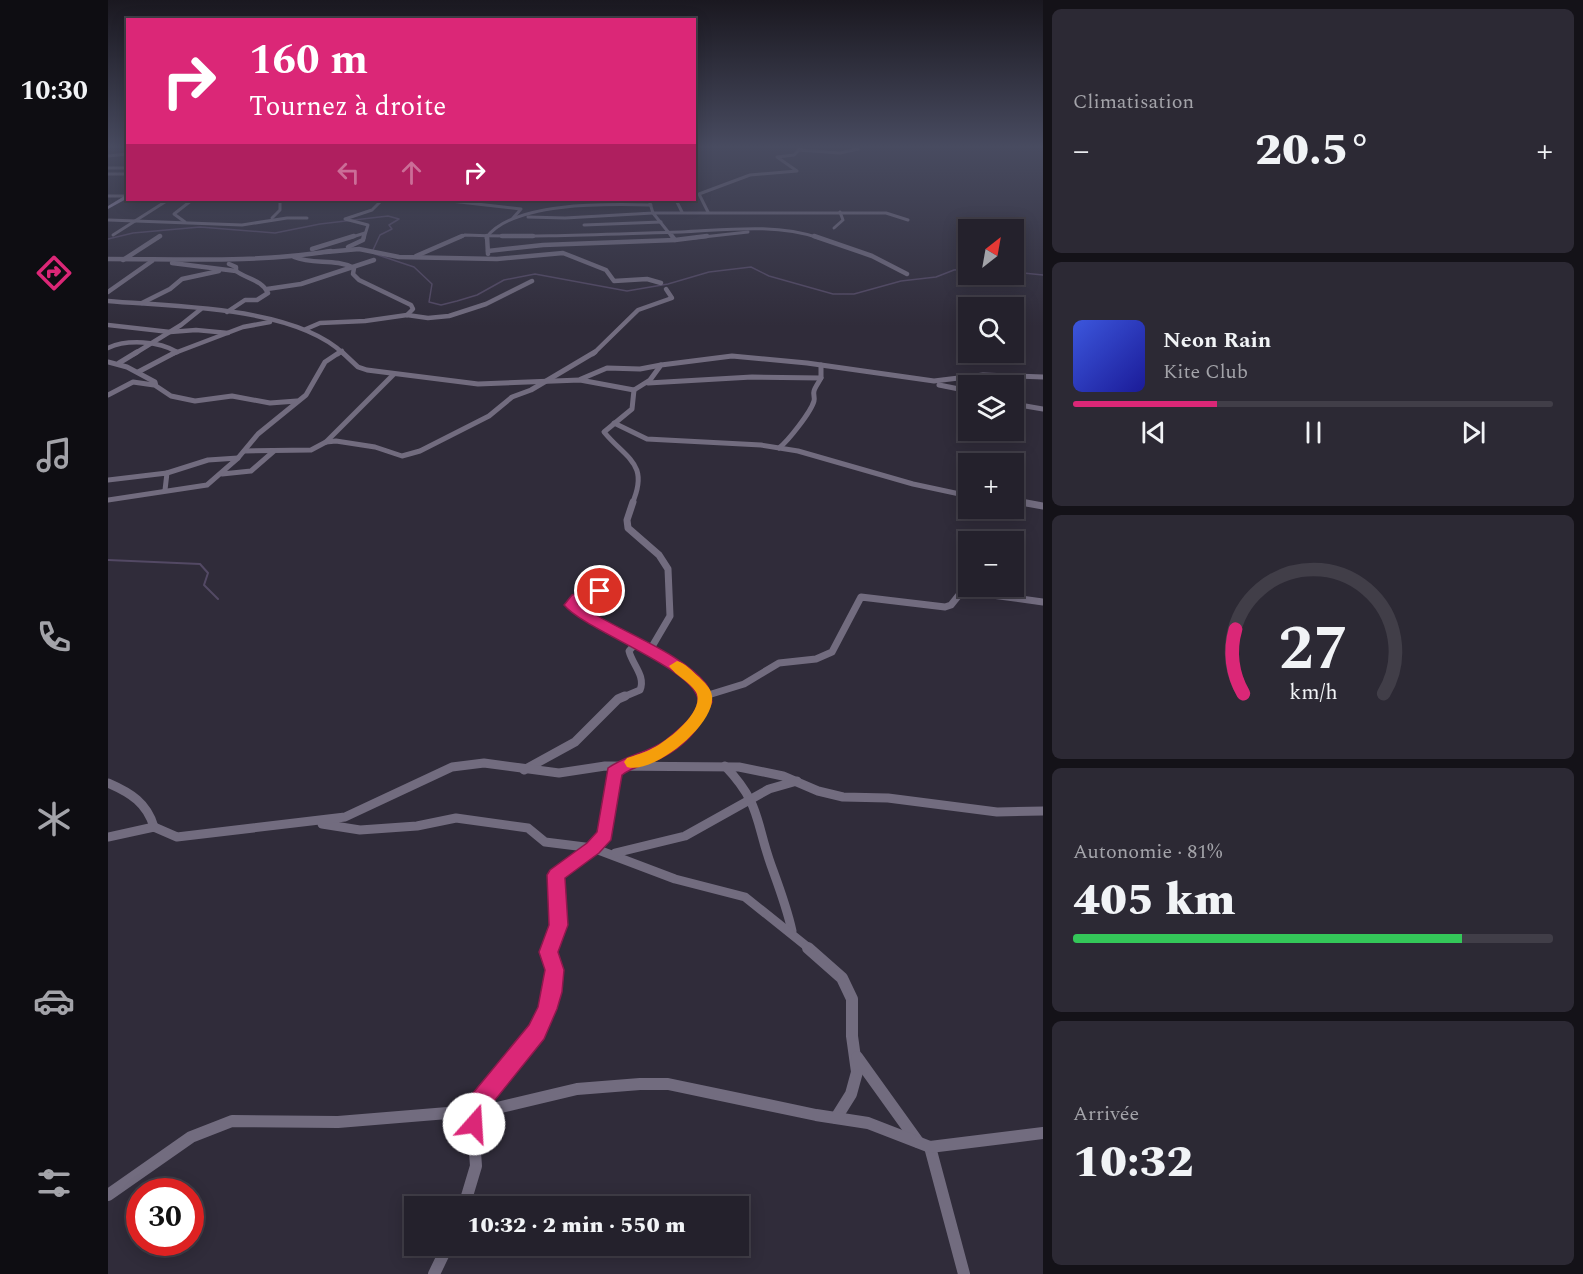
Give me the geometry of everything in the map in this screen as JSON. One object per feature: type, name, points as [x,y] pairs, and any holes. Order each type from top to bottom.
[{"type":"street","points":[[112,235],[156,207]]},
{"type":"street","points":[[163,223],[174,217],[182,207]]},
{"type":"street","points":[[268,221],[278,215],[282,207]]},
{"type":"street","points":[[326,252],[358,244],[363,240],[367,224],[345,219],[375,207]]},
{"type":"street","points":[[493,207],[540,210],[597,207]]},
{"type":"street","points":[[652,207],[653,213],[675,240]]},
{"type":"street","points":[[680,207],[682,212]]},
{"type":"street","points":[[705,207],[708,212]]},
{"type":"street","points":[[487,258],[488,235],[521,209]]},
{"type":"street","points":[[524,216],[540,210]]},
{"type":"street","points":[[512,218],[682,212],[840,212],[886,213],[908,220]]},
{"type":"street","points":[[834,228],[843,220],[840,212]]},
{"type":"street","points":[[174,217],[187,223]]},
{"type":"street","points":[[579,217],[589,233]]},
{"type":"street","points":[[109,220],[242,225],[307,218]]},
{"type":"street","points":[[584,225],[661,222]]},
{"type":"street","points":[[488,251],[502,247],[675,240],[732,235],[754,229]]},
{"type":"street","points":[[416,256],[460,236],[513,237],[605,232],[754,229],[801,232],[872,256],[907,274]]},
{"type":"street","points":[[586,243],[605,232]]},
{"type":"street","points":[[284,256],[340,243],[365,233]]},
{"type":"street","points":[[123,260],[135,249],[152,243],[160,236]]},
{"type":"street","points":[[563,253],[560,251],[572,244]]},
{"type":"street","points":[[108,259],[152,261],[291,256],[363,250],[399,257],[487,258],[563,253],[606,270],[614,281],[647,279],[661,283]]},
{"type":"street","points":[[291,256],[309,263],[341,262],[351,266],[354,270],[353,274],[360,280],[413,307],[407,315]]},
{"type":"street","points":[[267,289],[301,284],[374,260]]},
{"type":"street","points":[[108,292],[152,261],[219,271],[236,271]]},
{"type":"street","points":[[229,264],[236,267],[236,271],[243,277],[258,280],[267,289]]},
{"type":"street","points":[[141,304],[156,298],[182,279],[219,271]]},
{"type":"street","points":[[306,329],[320,323],[375,320],[407,315],[437,317],[468,311],[532,281]]},
{"type":"street","points":[[227,312],[245,300],[258,300],[267,294],[267,289]]},
{"type":"street","points":[[326,442],[340,441],[375,447],[398,455],[413,453],[438,443],[500,409],[512,397],[550,380],[600,349],[638,310],[672,298],[666,289]]},
{"type":"street","points":[[108,301],[227,312],[284,322],[306,329],[342,351],[360,368],[484,384],[580,380],[634,390],[648,383],[752,377],[821,378]]},
{"type":"street","points":[[119,363],[170,332],[201,309]]},
{"type":"street","points":[[108,395],[133,382],[141,373],[177,352],[250,324],[284,322]]},
{"type":"street","points":[[108,325],[170,332],[195,330],[228,333]]},
{"type":"street","points":[[108,348],[115,345],[148,344],[165,346],[177,352]]},
{"type":"street","points":[[108,500],[165,490],[206,487],[238,458],[258,434],[308,392],[325,362],[342,351]]},
{"type":"street","points":[[580,380],[607,368],[640,369],[732,356],[821,365],[923,380],[958,388]]},
{"type":"street","points":[[108,362],[119,363],[141,373],[171,396],[195,401],[232,396],[270,403],[297,401]]},
{"type":"street","points":[[648,383],[661,365]]},
{"type":"street","points":[[779,448],[792,438],[798,424],[810,411],[815,400],[814,391],[821,378],[821,365]]},
{"type":"street","points":[[244,451],[311,450],[326,442],[394,374]]},
{"type":"street","points":[[923,380],[949,381],[983,375],[1043,376]]},
{"type":"street","points":[[133,382],[156,385]]},
{"type":"street","points":[[634,390],[632,409],[604,430],[605,434],[633,461],[639,478],[639,492],[627,518],[628,528],[659,555],[668,569],[670,616],[650,650]]},
{"type":"street","points":[[1024,406],[1043,409]]},
{"type":"street","points":[[614,423],[647,439],[798,451],[913,484],[958,494]]},
{"type":"street","points":[[222,474],[251,471],[274,451]]},
{"type":"street","points":[[108,480],[167,473],[208,460],[238,458]]},
{"type":"street","points":[[165,490],[167,473]]},
{"type":"street","points":[[1024,503],[1043,506]]},
{"type":"street","points":[[471,1112],[537,1032],[552,992],[554,967],[549,952],[558,929],[556,875],[593,848],[608,828],[612,776],[622,766],[658,753],[673,743],[696,721],[705,702],[705,696],[692,678],[650,650],[588,618],[571,605],[576,598],[600,591]]},
{"type":"street","points":[[705,696],[744,684],[779,663],[816,659],[832,652],[861,597],[945,607],[951,605],[959,595],[970,593],[1043,602]]},
{"type":"street","points":[[523,770],[575,742],[618,699],[639,690],[642,685],[641,676],[629,651],[636,643]]},
{"type":"street","points":[[108,837],[154,827],[177,837],[313,823],[358,813],[406,786],[452,767],[484,763],[523,770],[569,773],[598,767],[724,766],[775,774],[824,793],[843,797],[888,798],[997,812],[1043,811]]},
{"type":"street","points":[[724,766],[739,780],[757,812],[770,863],[787,906],[792,933]]},
{"type":"street","points":[[614,854],[681,838],[696,832],[772,787],[797,781]]},
{"type":"street","points":[[108,783],[136,795],[150,811],[154,827]]},
{"type":"street","points":[[313,823],[360,830],[417,826],[449,819],[470,819],[528,828],[545,842],[593,848],[614,854],[675,879],[745,897],[792,933],[847,984],[852,999],[852,1036],[856,1056],[855,1083],[836,1118]]},
{"type":"street","points":[[856,1056],[925,1145],[964,1274]]},
{"type":"street","points":[[108,1195],[191,1137],[232,1121],[338,1122],[471,1112],[577,1089],[653,1083],[868,1123],[925,1145],[1042,1136]]},
{"type":"street","points":[[467,1196],[476,1166],[476,1136],[471,1112]]},
{"type":"street","points":[[434,1274],[443,1256]]},
{"type":"waterway","points":[[108,239],[133,233],[200,227],[275,233],[320,224],[388,216],[399,219],[389,225],[392,229],[380,235],[373,250]]},
{"type":"waterway","points":[[375,254],[414,267],[432,284],[429,302],[441,305],[477,295],[504,280],[535,274],[627,291],[668,284],[709,272],[751,267],[769,276],[833,294],[854,294],[901,281],[936,277],[958,270]]},
{"type":"waterway","points":[[1024,273],[1043,275]]},
{"type":"waterway","points":[[108,560],[200,564],[208,573],[204,585],[218,599]]},
{"type":"slow traffic","points":[[632,762],[658,753],[673,743],[696,721],[702,711],[705,696],[701,688],[677,666]]},
{"type":"route","points":[[474,1124],[471,1112],[537,1032],[547,1009],[552,992],[554,970],[549,952],[557,934],[558,925],[556,875],[559,870],[593,848],[605,835],[608,828],[614,772],[622,766],[658,753],[673,743],[696,721],[705,702],[701,688],[676,666],[650,650],[594,622],[571,605],[571,601],[576,598],[600,591]]}]
